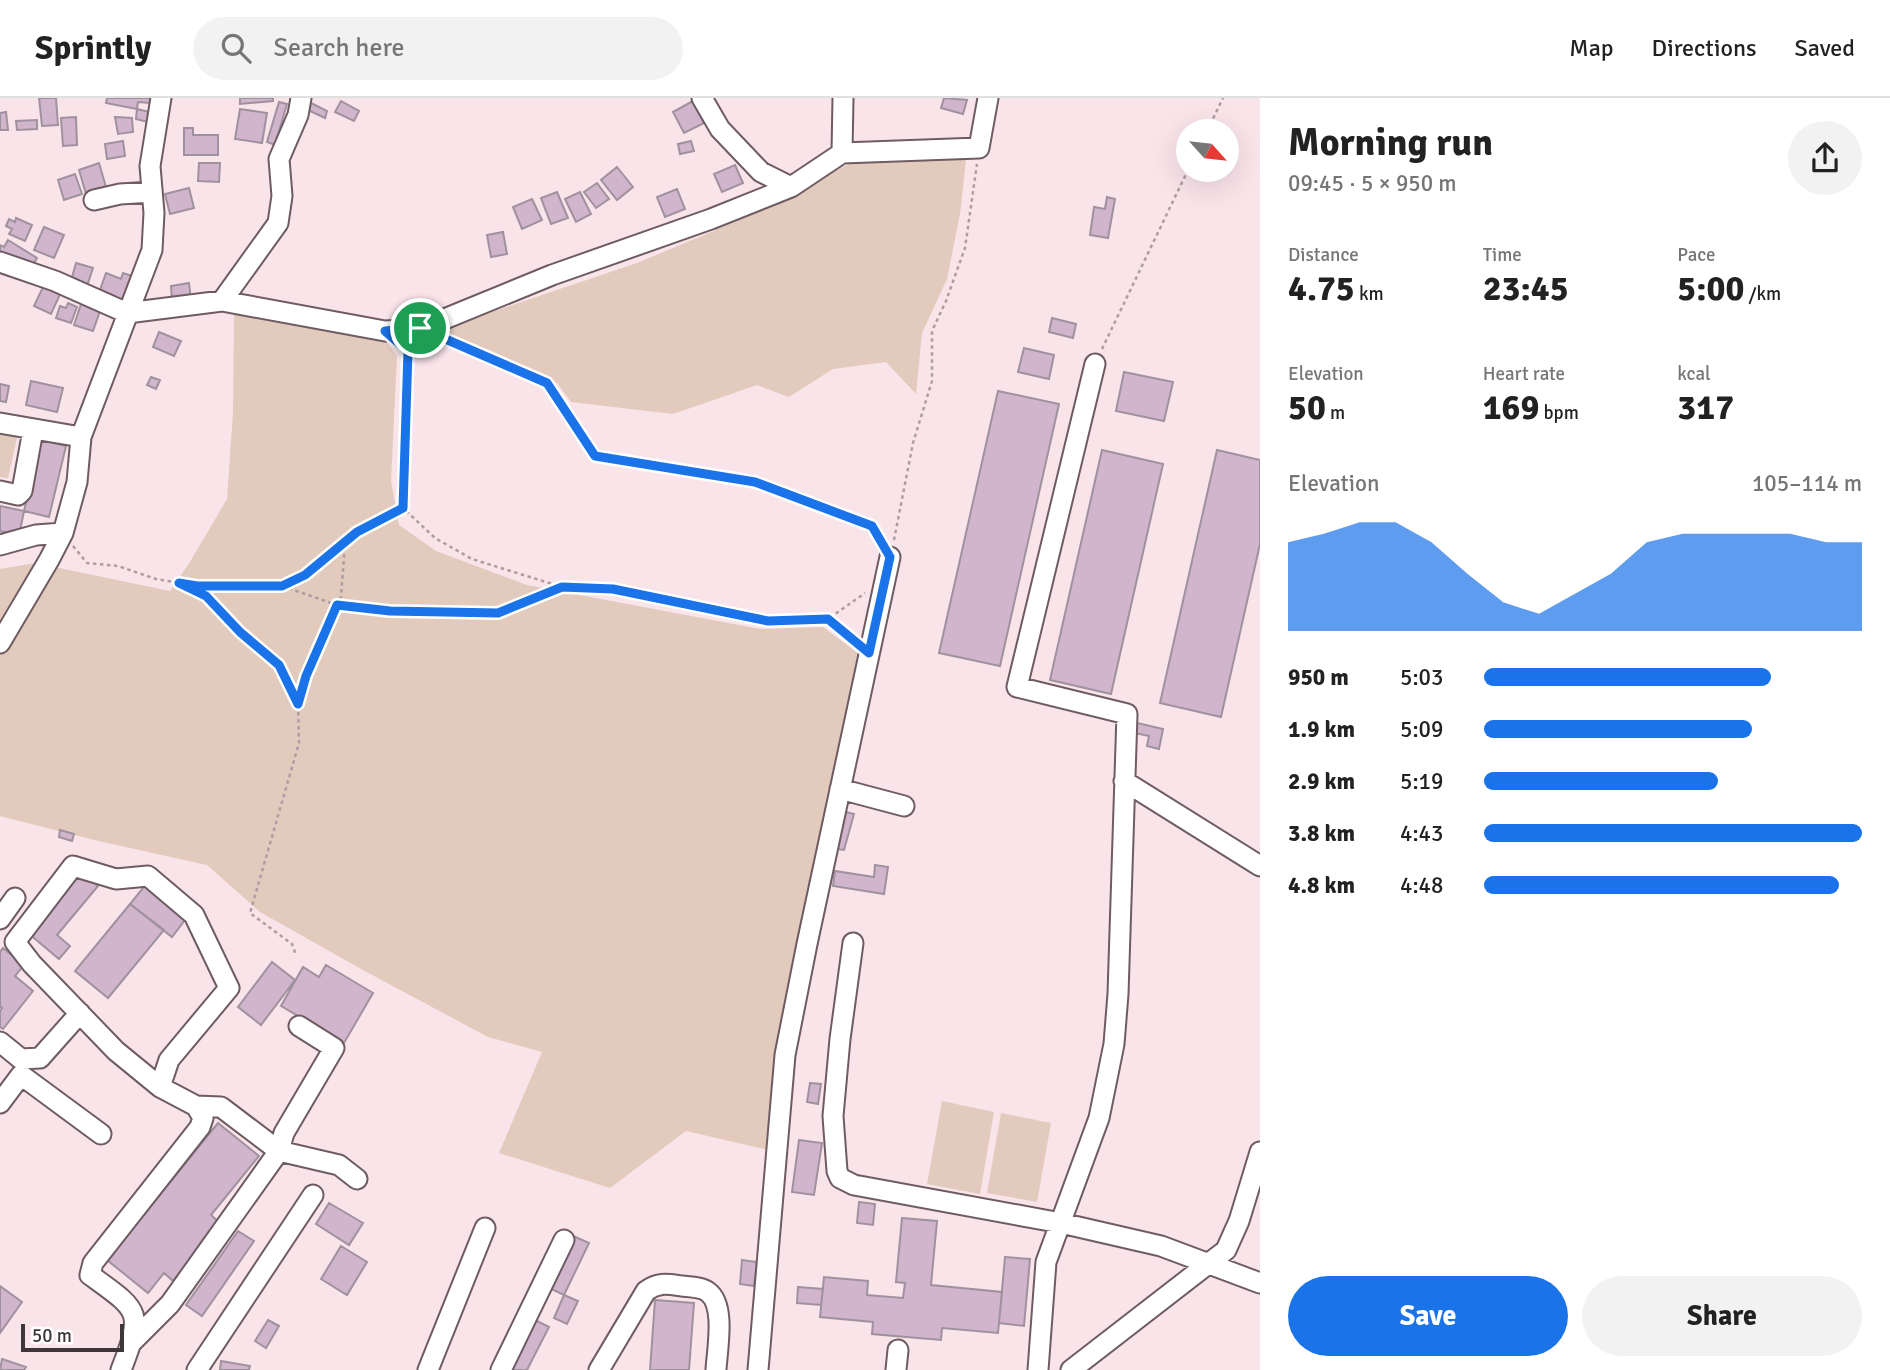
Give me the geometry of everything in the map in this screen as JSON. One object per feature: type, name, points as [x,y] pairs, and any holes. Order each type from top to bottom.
[{"type":"street","points":[[0,643],[50,560],[63,533],[77,482],[81,437],[152,250],[150,166],[161,98]]},
{"type":"street","points":[[222,301],[278,223],[282,196],[279,159],[298,115],[301,98]]},
{"type":"street","points":[[702,98],[720,130],[761,172],[791,187]]},
{"type":"street","points":[[842,153],[843,98]]},
{"type":"street","points":[[0,262],[55,281],[127,313],[222,301],[385,331],[420,328],[552,275],[711,219],[791,187],[842,153],[979,148],[988,98]]},
{"type":"street","points":[[94,200],[152,191]]},
{"type":"street","points":[[1038,1370],[1046,1262],[1099,1118],[1114,1044],[1127,714],[1017,687],[1095,365]]},
{"type":"street","points":[[0,423],[81,437]]},
{"type":"street","points":[[0,491],[18,495],[22,491],[33,430]]},
{"type":"street","points":[[0,545],[36,535],[63,533]]},
{"type":"street","points":[[758,1370],[786,1055],[890,557]]},
{"type":"street","points":[[1124,780],[1260,866]]},
{"type":"street","points":[[840,789],[904,807]]},
{"type":"street","points":[[160,1087],[169,1060],[229,988],[194,915],[148,876],[116,880],[73,866],[15,942],[32,964],[116,1051],[160,1087],[196,1106],[221,1107],[279,1151],[339,1165],[357,1178]]},
{"type":"street","points":[[0,919],[15,898]]},
{"type":"street","points":[[853,943],[839,1039],[833,1116],[836,1171],[840,1178],[854,1185],[1061,1223],[1161,1246],[1260,1283]]},
{"type":"street","points":[[0,1042],[21,1059],[40,1058],[80,1013]]},
{"type":"street","points":[[132,1342],[170,1304],[279,1151],[284,1133],[334,1048],[299,1026]]},
{"type":"street","points":[[0,1103],[22,1075],[101,1135]]},
{"type":"street","points":[[121,1370],[135,1329],[134,1313],[126,1301],[90,1275],[93,1263],[200,1128],[203,1118],[196,1106]]},
{"type":"street","points":[[1071,1370],[1226,1250],[1240,1221],[1260,1152]]},
{"type":"street","points":[[197,1370],[313,1195]]},
{"type":"street","points":[[428,1370],[485,1228]]},
{"type":"street","points":[[501,1370],[564,1240]]},
{"type":"street","points":[[598,1370],[646,1291],[654,1285],[665,1283],[706,1290],[715,1299],[719,1321],[716,1370]]},
{"type":"street","points":[[896,1370],[898,1350]]},
{"type":"path","points":[[1213,119],[1223,98]]},
{"type":"path","points":[[890,557],[914,443],[932,382],[932,331],[965,248],[978,158]]},
{"type":"path","points":[[1095,365],[1182,182]]},
{"type":"path","points":[[420,328],[547,383],[595,456],[755,482],[872,526],[890,557]]},
{"type":"path","points":[[385,331],[408,351],[403,508],[435,538],[472,559],[562,587],[613,589],[768,621],[828,619],[886,578]]},
{"type":"path","points":[[282,586],[305,575],[357,532],[403,508]]},
{"type":"path","points":[[63,533],[87,563],[118,566],[156,579],[197,586],[282,586],[337,605],[390,611],[498,613],[562,587]]},
{"type":"path","points":[[296,955],[292,944],[250,913],[299,743],[298,704],[306,676],[341,597],[345,543]]},
{"type":"path","points":[[179,583],[206,596],[240,632],[279,665],[298,704]]},
{"type":"path","points":[[828,619],[869,653]]},
{"type":"shaded area","points":[[862,157],[966,160],[960,214],[947,279],[922,333],[916,394],[886,362],[833,369],[789,397],[757,385],[673,414],[571,402],[557,383],[438,330],[637,263],[747,217]]},
{"type":"shaded area","points":[[234,313],[385,339],[397,356],[391,481],[399,525],[436,551],[527,585],[760,629],[823,627],[858,653],[784,1004],[768,1150],[686,1131],[610,1188],[499,1153],[542,1052],[488,1037],[361,969],[260,912],[207,865],[0,816],[0,569],[35,563],[170,591],[227,499],[233,413]]},
{"type":"shaded area","points":[[0,430],[18,434],[8,478],[0,477]]},
{"type":"shaded area","points":[[942,1101],[994,1112],[980,1194],[927,1184]]},
{"type":"shaded area","points":[[1001,1113],[1051,1123],[1037,1202],[987,1193]]},
{"type":"building","points":[[39,98],[56,98],[58,125],[42,126]]},
{"type":"building","points":[[107,98],[151,98],[150,103],[138,102],[137,109],[106,103]]},
{"type":"building","points":[[240,98],[273,98],[273,101],[240,104]]},
{"type":"building","points":[[944,98],[967,100],[963,114],[941,108]]},
{"type":"building","points":[[341,101],[359,111],[354,121],[335,112]]},
{"type":"building","points":[[693,101],[704,123],[684,133],[673,112]]},
{"type":"building","points":[[279,102],[287,104],[275,145],[267,142]]},
{"type":"building","points":[[311,103],[327,111],[325,118],[308,110]]},
{"type":"building","points":[[137,109],[150,112],[148,122],[136,119]]},
{"type":"building","points":[[240,109],[267,113],[262,143],[235,139]]},
{"type":"building","points":[[6,112],[8,130],[0,130],[0,113]]},
{"type":"building","points":[[76,117],[77,145],[63,146],[61,118]]},
{"type":"building","points":[[115,117],[132,118],[133,132],[118,134]]},
{"type":"building","points":[[37,120],[37,129],[17,130],[16,121]]},
{"type":"building","points":[[184,128],[193,128],[193,135],[218,135],[218,155],[184,155]]},
{"type":"building","points":[[123,141],[125,156],[107,159],[105,144]]},
{"type":"building","points":[[691,141],[694,151],[680,154],[678,144]]},
{"type":"building","points":[[99,163],[106,187],[86,194],[79,170]]},
{"type":"building","points":[[199,163],[220,163],[219,182],[198,181]]},
{"type":"building","points":[[735,165],[743,183],[722,192],[714,174]]},
{"type":"building","points":[[617,167],[633,187],[617,200],[601,180]]},
{"type":"building","points":[[75,174],[82,194],[64,200],[58,180]]},
{"type":"building","points":[[597,183],[609,199],[596,208],[584,192]]},
{"type":"building","points":[[189,188],[194,208],[170,214],[165,194]]},
{"type":"building","points":[[677,189],[685,209],[665,217],[657,197]]},
{"type":"building","points":[[557,192],[568,218],[551,224],[541,198]]},
{"type":"building","points":[[580,192],[591,214],[576,222],[565,199]]},
{"type":"building","points":[[1107,197],[1115,199],[1108,238],[1090,235],[1094,207],[1105,209]]},
{"type":"building","points":[[532,199],[542,220],[522,229],[513,207]]},
{"type":"building","points":[[16,218],[32,225],[25,241],[9,234],[12,229],[6,226],[9,219],[15,222]]},
{"type":"building","points":[[44,227],[64,235],[54,258],[34,250]]},
{"type":"building","points":[[503,232],[507,254],[491,257],[487,235]]},
{"type":"building","points":[[8,240],[37,258],[31,268],[0,259],[0,245],[4,247]]},
{"type":"building","points":[[76,263],[93,268],[87,286],[71,281]]},
{"type":"building","points":[[106,273],[121,279],[123,273],[132,276],[122,304],[113,301],[115,296],[100,290]]},
{"type":"building","points":[[189,283],[191,299],[172,301],[171,286]]},
{"type":"building","points":[[44,285],[62,290],[51,314],[34,306]]},
{"type":"building","points":[[82,301],[101,308],[93,331],[74,325]]},
{"type":"building","points":[[68,303],[77,307],[71,323],[56,318],[60,306],[66,308]]},
{"type":"building","points":[[1052,318],[1076,324],[1073,338],[1049,332]]},
{"type":"building","points":[[159,332],[181,341],[174,356],[153,347]]},
{"type":"building","points":[[1024,348],[1054,355],[1049,379],[1018,372]]},
{"type":"building","points":[[1124,372],[1173,382],[1164,421],[1116,411]]},
{"type":"building","points":[[151,377],[160,380],[156,389],[147,385]]},
{"type":"building","points":[[31,381],[63,388],[57,412],[26,405]]},
{"type":"building","points":[[0,384],[9,386],[6,402],[0,401]]},
{"type":"building","points":[[998,391],[1059,404],[1000,666],[939,653]]},
{"type":"building","points":[[41,440],[66,446],[49,517],[24,511]]},
{"type":"building","points":[[1102,450],[1163,464],[1111,694],[1050,680]]},
{"type":"building","points":[[1217,450],[1260,460],[1260,544],[1221,717],[1160,703]]},
{"type":"building","points":[[0,506],[24,511],[19,536],[0,531]]},
{"type":"building","points":[[1137,723],[1163,729],[1159,749],[1147,746],[1149,736],[1135,733]]},
{"type":"building","points":[[846,812],[854,814],[844,850],[837,849]]},
{"type":"building","points":[[60,830],[74,834],[72,841],[59,837]]},
{"type":"building","points":[[875,865],[888,867],[884,894],[833,886],[835,871],[874,877]]},
{"type":"building","points":[[81,871],[98,886],[57,935],[70,946],[59,959],[28,933]]},
{"type":"building","points":[[147,883],[188,916],[172,937],[130,904]]},
{"type":"building","points":[[130,904],[164,930],[108,998],[75,971]]},
{"type":"building","points":[[3,948],[24,965],[15,976],[33,991],[3,1029],[0,1027],[0,952]]},
{"type":"building","points":[[272,962],[295,980],[261,1025],[238,1007]]},
{"type":"building","points":[[326,965],[373,993],[344,1043],[281,1006],[303,967],[319,977]]},
{"type":"building","points":[[810,1083],[821,1084],[818,1104],[807,1102]]},
{"type":"building","points":[[218,1123],[259,1156],[211,1215],[220,1223],[173,1281],[164,1273],[148,1293],[107,1260]]},
{"type":"building","points":[[799,1140],[822,1143],[814,1195],[792,1192]]},
{"type":"building","points":[[859,1202],[875,1204],[873,1225],[857,1223]]},
{"type":"building","points":[[329,1203],[363,1223],[349,1245],[316,1224]]},
{"type":"building","points":[[902,1218],[937,1221],[931,1285],[1002,1292],[998,1333],[942,1328],[941,1340],[872,1334],[873,1322],[820,1317],[824,1277],[868,1281],[867,1295],[903,1298],[905,1283],[896,1282]]},
{"type":"building","points":[[238,1231],[254,1241],[202,1316],[186,1305]]},
{"type":"building","points":[[571,1235],[589,1243],[564,1295],[547,1287]]},
{"type":"building","points":[[341,1246],[367,1262],[347,1295],[321,1279]]},
{"type":"building","points":[[1005,1257],[1030,1259],[1024,1326],[999,1323]]},
{"type":"building","points":[[742,1260],[757,1262],[754,1286],[740,1284]]},
{"type":"building","points":[[0,1286],[22,1302],[0,1333]]},
{"type":"building","points":[[798,1287],[823,1289],[821,1305],[797,1303]]},
{"type":"building","points":[[564,1295],[578,1301],[567,1324],[554,1318]]},
{"type":"building","points":[[655,1300],[694,1303],[689,1370],[650,1370]]},
{"type":"building","points":[[533,1319],[549,1327],[527,1370],[506,1370]]},
{"type":"building","points":[[268,1320],[279,1326],[266,1348],[255,1341]]},
{"type":"building","points":[[2,1359],[26,1367],[24,1370],[0,1370]]},
{"type":"building","points":[[221,1361],[250,1366],[249,1370],[220,1370]]},
{"type":"route","points":[[420,328],[547,383],[595,456],[755,482],[872,526],[890,557],[869,653],[828,619],[768,621],[613,589],[562,587],[498,613],[390,611],[337,605],[306,676],[298,704],[279,665],[240,632],[206,596],[179,583],[197,586],[282,586],[305,575],[357,532],[403,508],[408,351],[385,331],[420,328]]}]
